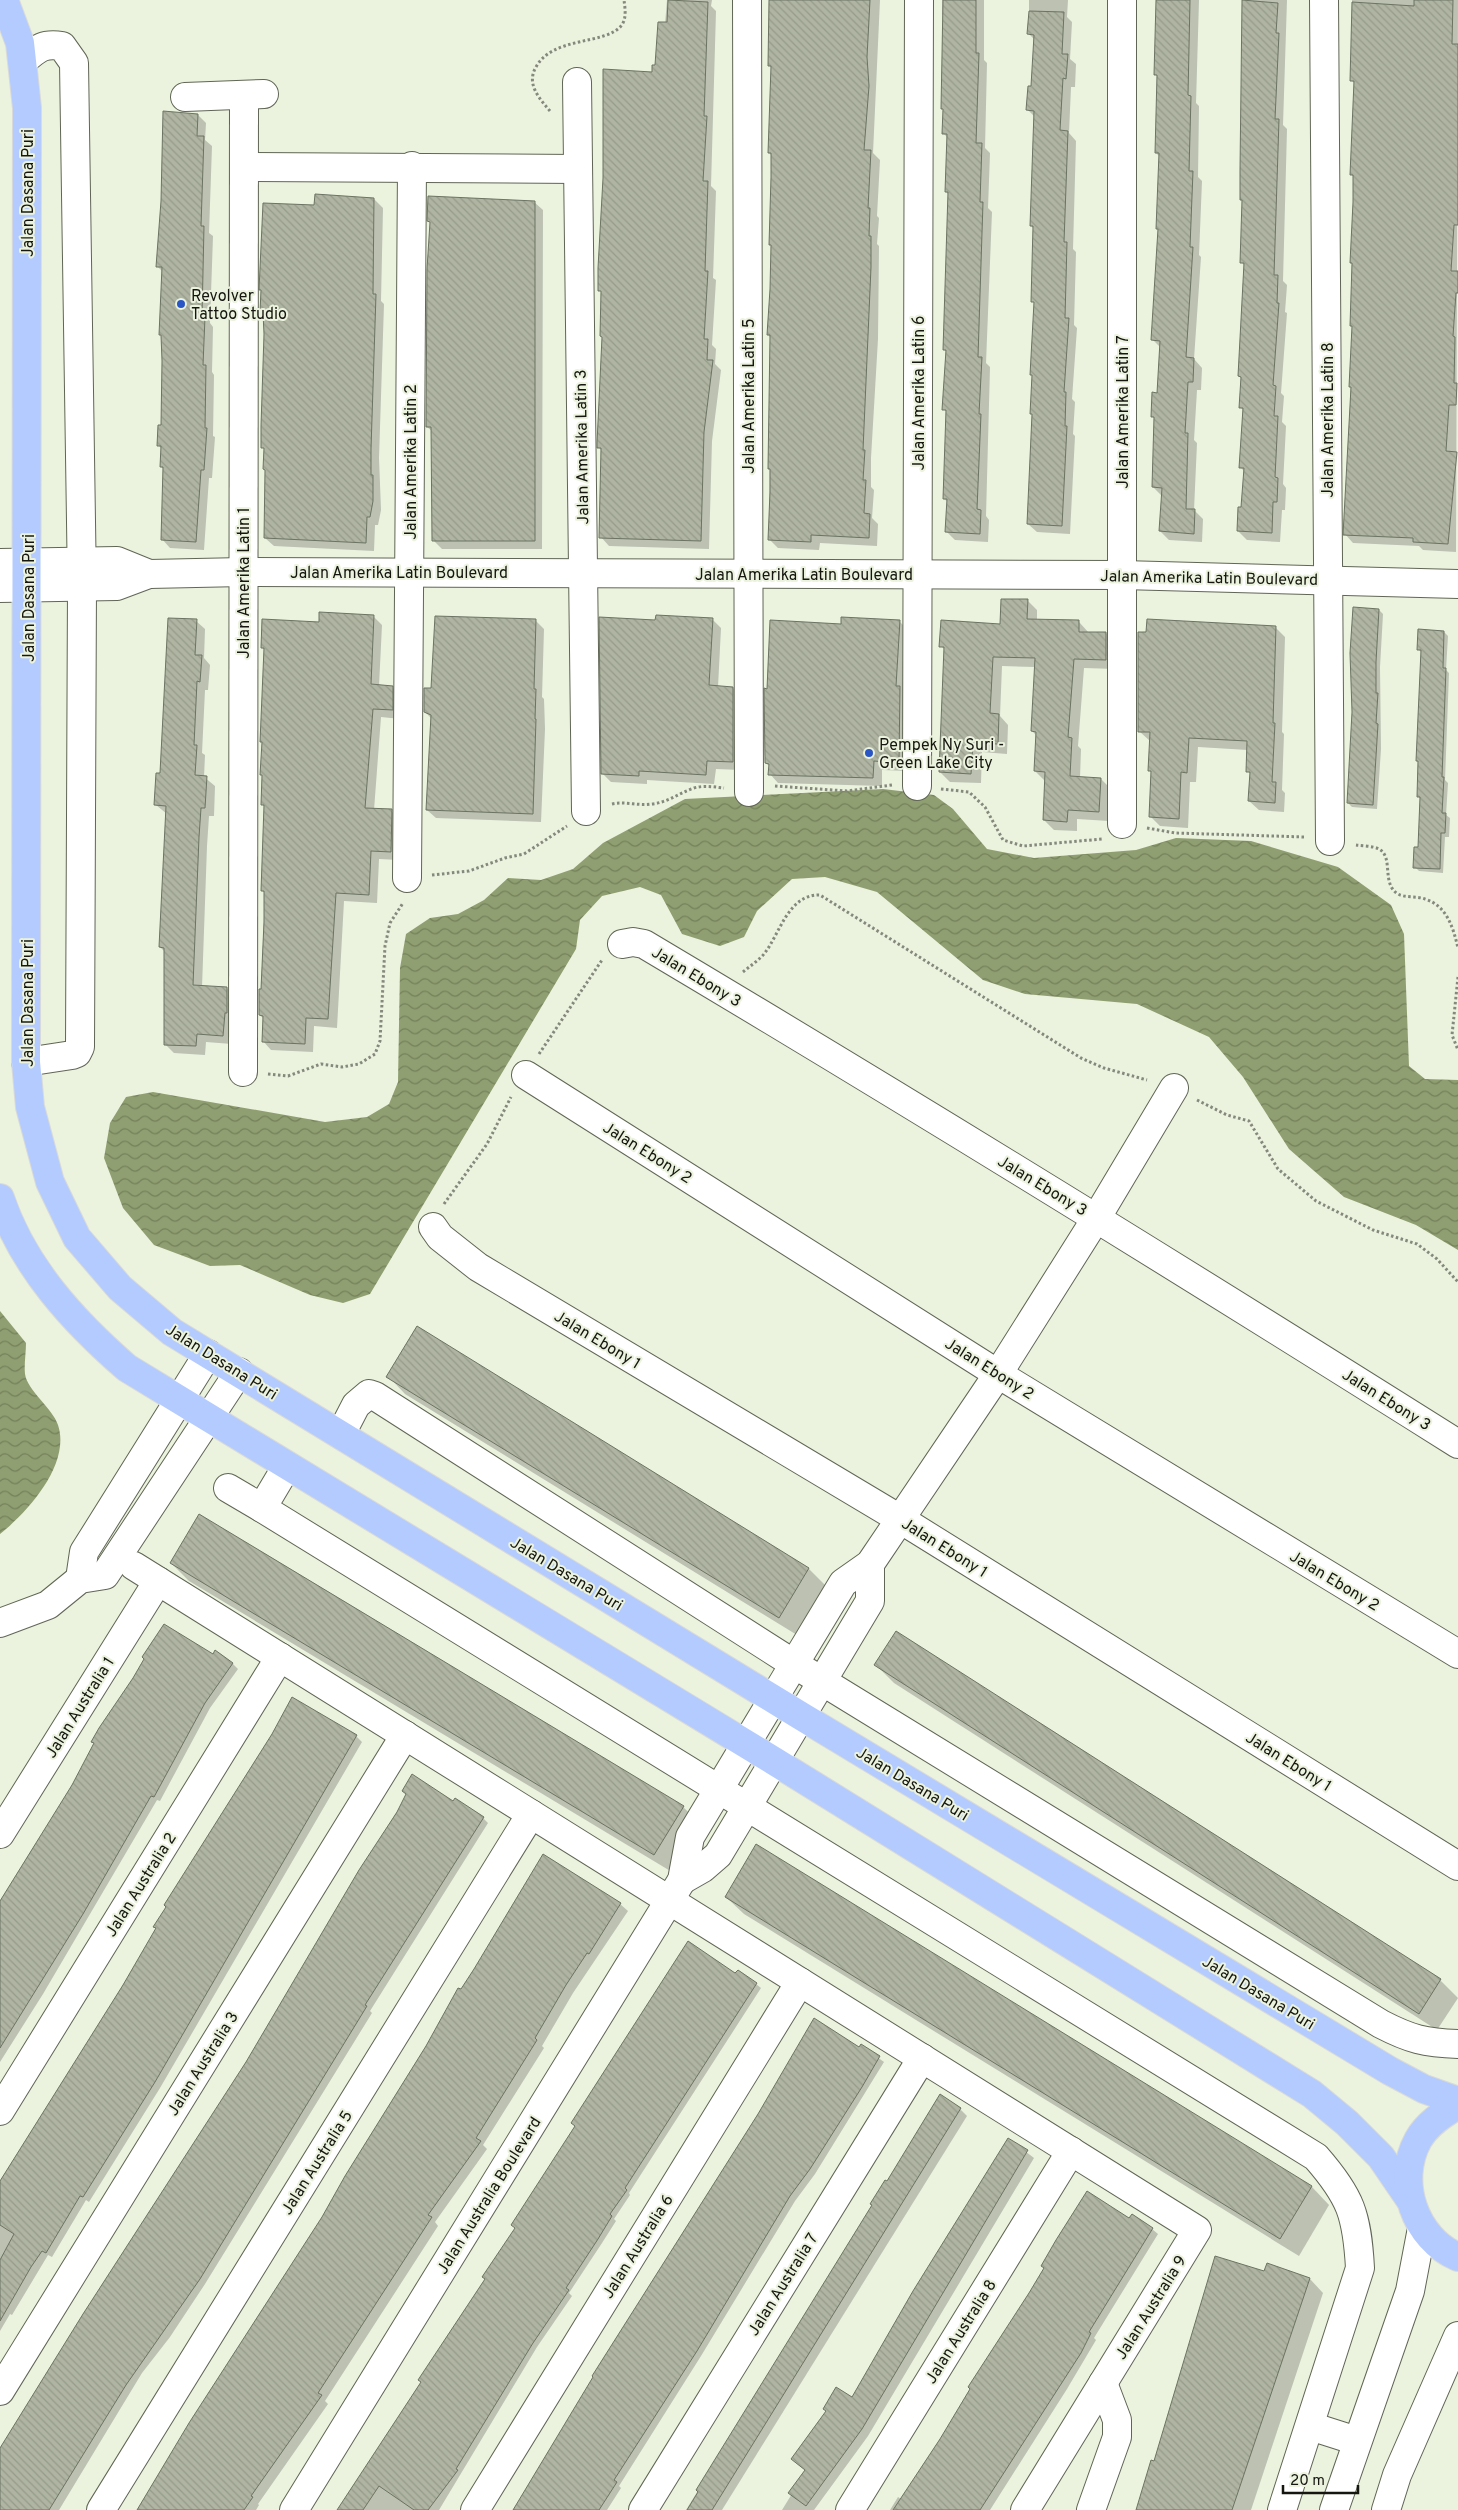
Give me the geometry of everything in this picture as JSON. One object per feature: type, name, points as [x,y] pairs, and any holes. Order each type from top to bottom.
[{"type":"main road","name":"Jalan Dasana Puri","points":[[4,0],[20,43],[27,108],[26,1062],[30,1107],[50,1182],[77,1238],[120,1288],[172,1332],[801,1716],[1390,2071],[1424,2089],[1458,2101]]},
{"type":"main road","points":[[0,1198],[5,1214],[40,1276],[88,1334],[127,1368],[774,1761],[1312,2094],[1348,2123],[1381,2157],[1410,2198],[1422,2228],[1445,2251],[1458,2257]]},
{"type":"main road","points":[[1410,2198],[1409,2168],[1418,2140],[1437,2117],[1458,2105]]},
{"type":"street","name":"Jalan Amerika Latin 5","points":[[747,0],[748,792]]},
{"type":"street","name":"Jalan Amerika Latin 6","points":[[917,786],[918,0]]},
{"type":"street","name":"Jalan Amerika Latin 7","points":[[1122,0],[1122,824]]},
{"type":"street","name":"Jalan Amerika Latin 8","points":[[1324,0],[1330,841]]},
{"type":"street","points":[[23,61],[38,48],[49,44],[62,46],[74,63],[82,574],[80,1047],[77,1053],[72,1056],[26,1062]]},
{"type":"street","name":"Jalan Amerika Latin 3","points":[[577,82],[586,811]]},
{"type":"street","name":"Jalan Amerika Latin 1","points":[[185,97],[254,95],[244,167],[243,1072]]},
{"type":"street","points":[[244,167],[412,166],[578,169]]},
{"type":"street","name":"Jalan Amerika Latin 2","points":[[407,878],[412,166]]},
{"type":"street","points":[[0,563],[28,575]]},
{"type":"street","name":"Jalan Amerika Latin Boulevard","points":[[28,575],[82,574],[117,586],[150,574],[243,572],[1122,575],[1328,579],[1458,584]]},
{"type":"street","points":[[0,588],[28,575]]},
{"type":"street","name":"Jalan Ebony 3","points":[[622,944],[633,942],[644,944],[723,991],[1097,1217],[1458,1444]]},
{"type":"street","name":"Jalan Ebony 2","points":[[526,1076],[998,1374],[1458,1654]]},
{"type":"street","points":[[676,1890],[690,1837],[843,1583],[870,1564],[998,1374],[1097,1217],[1174,1088]]},
{"type":"street","name":"Jalan Ebony 1","points":[[434,1227],[440,1237],[478,1267],[900,1519],[1458,1866]]},
{"type":"street","points":[[80,1579],[84,1552],[178,1399],[208,1354]]},
{"type":"street","points":[[0,1623],[48,1605],[80,1579],[105,1575],[239,1372]]},
{"type":"street","points":[[341,1434],[356,1405],[369,1394],[375,1396],[794,1664],[1381,2024],[1408,2038],[1434,2043],[1458,2044]]},
{"type":"street","points":[[262,1508],[287,1466]]},
{"type":"street","points":[[228,1488],[1316,2157],[1339,2184],[1351,2208],[1358,2235],[1360,2268],[1282,2510]]},
{"type":"street","points":[[676,1890],[718,1854],[870,1601],[870,1564]]},
{"type":"street","points":[[134,1566],[530,1814],[676,1890],[800,1982],[1071,2151]]},
{"type":"street","name":"Jalan Australia 1","points":[[0,1834],[158,1581]]},
{"type":"street","name":"Jalan Australia 2","points":[[0,2111],[280,1657]]},
{"type":"street","name":"Jalan Australia 3","points":[[0,2392],[405,1735]]},
{"type":"street","name":"Jalan Australia 5","points":[[101,2510],[530,1814]]},
{"type":"street","name":"Jalan Australia Boulevard","points":[[294,2510],[676,1890]]},
{"type":"street","name":"Jalan Australia 6","points":[[474,2510],[800,1982]]},
{"type":"street","name":"Jalan Australia 7","points":[[643,2510],[922,2058]]},
{"type":"street","name":"Jalan Australia 9","points":[[1025,2510],[1197,2230],[1071,2151]]},
{"type":"street","name":"Jalan Australia 8","points":[[850,2510],[1071,2151]]},
{"type":"street","points":[[1334,2510],[1410,2291],[1422,2228]]},
{"type":"street","points":[[1386,2510],[1397,2475],[1458,2336]]},
{"type":"street","points":[[1091,2510],[1117,2437],[1117,2420],[1103,2383]]},
{"type":"street","points":[[1310,2426],[1358,2441]]},
{"type":"path","points":[[243,1072],[288,1076],[322,1064],[342,1067],[359,1064],[375,1054],[380,1040],[385,946],[390,923],[403,904],[407,878],[469,871],[505,858],[524,854],[556,834],[586,811],[620,802],[650,804],[678,797],[693,788],[708,786],[748,792],[778,785],[817,790],[848,791],[880,785],[917,786],[970,792],[985,807],[1003,840],[1023,846],[1100,840],[1116,834],[1122,824],[1175,833],[1291,835],[1380,849],[1386,855],[1391,887],[1398,894],[1426,899],[1444,911],[1454,929],[1458,948]]},
{"type":"path","points":[[723,991],[764,954],[794,906],[808,897],[820,895],[1081,1058],[1104,1068],[1174,1088],[1215,1109],[1249,1121],[1278,1169],[1316,1201],[1374,1230],[1417,1244],[1437,1259],[1458,1282]]},
{"type":"path","points":[[434,1227],[437,1213],[486,1144],[503,1111],[606,954],[622,944]]},
{"type":"path","points":[[1458,977],[1452,1035],[1458,1050]]},
{"type":"water","points":[[883,789],[934,795],[953,809],[987,849],[1034,858],[1136,850],[1176,838],[1251,841],[1338,867],[1391,905],[1404,934],[1409,1066],[1425,1079],[1458,1080],[1458,1250],[1416,1225],[1344,1197],[1289,1149],[1243,1077],[1209,1037],[1137,1004],[1025,994],[983,980],[877,892],[825,877],[792,879],[757,911],[744,937],[720,946],[682,934],[661,895],[640,887],[602,896],[580,920],[576,949],[370,1294],[343,1303],[310,1295],[240,1265],[210,1266],[154,1245],[123,1208],[104,1158],[110,1123],[126,1097],[153,1092],[325,1122],[367,1117],[389,1104],[398,1082],[400,968],[406,934],[430,918],[458,914],[484,900],[508,878],[541,880],[573,869],[603,843],[685,799]]},
{"type":"water","points":[[0,1311],[26,1343],[25,1374],[27,1380],[55,1419],[58,1425],[60,1440],[53,1471],[44,1486],[23,1513],[0,1534]]},
{"type":"building","points":[[668,0],[708,2],[704,116],[707,116],[703,181],[708,181],[705,271],[708,271],[704,339],[708,339],[707,360],[713,360],[704,432],[701,541],[599,538],[601,448],[597,448],[597,443],[602,337],[600,336],[601,291],[598,291],[598,268],[603,178],[603,69],[652,72],[652,65],[655,65],[658,22],[667,22]]},
{"type":"building","points":[[769,0],[870,0],[867,57],[869,86],[864,150],[871,150],[868,208],[870,208],[871,267],[863,450],[865,450],[863,480],[866,480],[864,513],[870,514],[869,538],[811,535],[811,542],[768,540],[770,492],[770,469],[768,469],[770,335],[767,335],[771,245],[769,245],[771,153],[768,153],[771,66],[768,66]]},
{"type":"building","points":[[943,0],[976,0],[976,53],[979,53],[976,143],[982,143],[980,202],[983,202],[978,357],[982,357],[977,509],[981,510],[980,534],[945,532],[947,499],[943,499],[946,410],[942,410],[946,350],[943,350],[948,192],[945,192],[947,134],[942,134],[943,109],[941,109]]},
{"type":"building","points":[[1156,0],[1190,0],[1188,95],[1191,96],[1189,171],[1193,171],[1190,247],[1193,247],[1186,357],[1194,358],[1193,382],[1188,382],[1185,433],[1188,433],[1186,509],[1195,509],[1194,534],[1159,531],[1162,488],[1152,487],[1154,417],[1151,417],[1152,392],[1157,393],[1160,341],[1151,340],[1158,229],[1156,229],[1159,153],[1155,153],[1157,75],[1154,75]]},
{"type":"building","points":[[1242,0],[1278,3],[1276,33],[1279,33],[1275,119],[1279,119],[1274,275],[1278,275],[1277,303],[1279,303],[1273,385],[1276,386],[1274,416],[1278,416],[1275,477],[1278,478],[1277,502],[1273,502],[1272,533],[1237,531],[1238,507],[1241,507],[1244,468],[1239,468],[1243,408],[1239,408],[1241,377],[1238,376],[1244,263],[1240,263],[1242,200],[1240,200],[1240,170]]},
{"type":"building","points":[[1414,0],[1453,0],[1452,44],[1458,44],[1458,225],[1454,225],[1451,271],[1458,271],[1458,293],[1456,293],[1453,336],[1455,337],[1454,383],[1457,383],[1456,405],[1449,405],[1446,451],[1457,452],[1448,544],[1413,542],[1413,538],[1343,535],[1351,387],[1349,387],[1352,326],[1350,326],[1352,263],[1350,263],[1353,175],[1350,175],[1354,81],[1350,81],[1352,2],[1414,6]]},
{"type":"building","points":[[1029,11],[1064,12],[1062,54],[1068,54],[1066,79],[1063,78],[1060,130],[1068,131],[1064,242],[1067,242],[1065,318],[1069,318],[1064,392],[1066,392],[1065,426],[1067,426],[1062,526],[1027,524],[1032,414],[1030,414],[1032,375],[1030,375],[1034,302],[1031,302],[1033,226],[1030,226],[1034,111],[1026,110],[1028,86],[1031,86],[1034,35],[1027,34]]},
{"type":"building","points":[[163,111],[198,114],[197,136],[204,136],[201,226],[204,226],[202,317],[205,317],[203,365],[206,365],[205,428],[207,428],[204,470],[201,470],[196,542],[161,540],[163,467],[160,467],[161,446],[157,446],[158,425],[161,425],[162,361],[161,335],[159,335],[162,267],[156,267],[161,201]]},
{"type":"building","points":[[315,194],[374,198],[373,294],[376,294],[371,449],[373,501],[370,517],[367,517],[366,543],[264,538],[265,470],[263,469],[264,448],[261,448],[261,426],[264,334],[263,313],[260,312],[261,290],[259,290],[263,203],[314,205]]},
{"type":"building","points":[[428,196],[535,201],[535,541],[432,541],[431,427],[426,427],[427,269],[430,222],[427,221]]},
{"type":"building","points":[[1001,599],[1028,599],[1027,619],[1079,620],[1079,632],[1106,632],[1106,660],[1074,659],[1068,737],[1072,738],[1070,776],[1101,778],[1099,812],[1068,810],[1067,822],[1043,820],[1045,772],[1034,771],[1036,732],[1031,731],[1035,658],[993,657],[990,713],[999,714],[998,744],[973,743],[971,774],[939,772],[944,647],[939,647],[941,620],[1000,624]]},
{"type":"building","points":[[1353,607],[1379,609],[1376,662],[1376,693],[1378,693],[1376,723],[1378,724],[1373,805],[1347,803],[1352,712],[1350,653]]},
{"type":"building","points":[[319,612],[374,615],[371,684],[393,686],[393,710],[373,709],[365,808],[392,809],[391,852],[371,851],[369,895],[336,893],[328,1019],[306,1018],[305,1044],[262,1042],[263,1016],[259,1015],[259,989],[261,989],[264,922],[264,891],[261,891],[264,805],[261,805],[262,775],[260,775],[264,648],[261,648],[262,619],[319,622]]},
{"type":"building","points":[[656,615],[713,618],[709,685],[733,687],[733,762],[707,761],[706,775],[639,771],[639,776],[601,774],[599,617],[655,620]]},
{"type":"building","points":[[435,616],[536,619],[534,689],[536,689],[536,719],[533,814],[426,810],[431,715],[424,712],[424,688],[431,688]]},
{"type":"building","points":[[841,617],[900,620],[896,686],[900,686],[899,763],[874,761],[873,778],[768,775],[769,764],[765,763],[764,688],[767,689],[770,620],[841,624]]},
{"type":"building","points":[[168,618],[197,619],[195,655],[202,655],[200,682],[197,681],[194,745],[197,745],[195,775],[207,776],[205,808],[201,808],[199,837],[193,985],[227,987],[227,1013],[225,1013],[223,1036],[197,1034],[196,1046],[164,1045],[164,948],[159,947],[166,806],[154,805],[156,773],[160,773]]},
{"type":"building","points":[[1147,619],[1276,626],[1272,782],[1276,782],[1275,803],[1248,801],[1250,772],[1246,772],[1247,741],[1189,738],[1187,773],[1181,772],[1179,819],[1149,817],[1151,771],[1148,771],[1150,732],[1138,732],[1138,632],[1146,632]]},
{"type":"building","points":[[1418,629],[1444,631],[1443,668],[1446,668],[1442,813],[1446,813],[1445,833],[1441,833],[1440,869],[1413,868],[1414,847],[1418,847],[1420,797],[1417,797],[1418,761],[1416,761],[1421,650],[1417,650]]},
{"type":"building","points":[[417,1326],[809,1568],[779,1618],[386,1377]]},
{"type":"building","points":[[199,1514],[684,1806],[654,1855],[170,1563]]},
{"type":"building","points":[[164,1624],[213,1654],[215,1650],[233,1663],[205,1703],[154,1797],[151,1796],[83,1914],[0,2048],[0,1901],[72,1785],[94,1743],[91,1742],[99,1728],[133,1678],[144,1659],[142,1657]]},
{"type":"building","points":[[896,1631],[1441,1979],[1419,2014],[874,1665]]},
{"type":"building","points":[[292,1697],[357,1735],[155,2082],[83,2197],[80,2196],[46,2253],[42,2251],[31,2267],[0,2321],[0,2260],[14,2234],[0,2225],[0,2181],[123,1985],[156,1928],[153,1927],[166,1907],[164,1905],[272,1734]]},
{"type":"building","points":[[412,1774],[453,1801],[455,1798],[484,1817],[365,2005],[367,2006],[200,2279],[126,2385],[49,2510],[0,2510],[0,2448],[83,2314],[246,2062],[359,1870],[397,1812],[406,1794],[402,1791]]},
{"type":"building","points":[[756,1844],[1312,2186],[1280,2239],[725,1897]]},
{"type":"building","points":[[543,1854],[621,1903],[589,1954],[587,1953],[566,1985],[535,2038],[537,2040],[476,2138],[481,2141],[428,2215],[432,2217],[318,2393],[322,2395],[251,2496],[253,2497],[244,2510],[137,2510],[189,2423],[322,2217],[345,2176],[426,2046],[458,1988],[461,1989],[474,1969]]},
{"type":"building","points":[[688,1941],[735,1973],[738,1970],[757,1983],[625,2188],[627,2190],[610,2214],[612,2216],[566,2288],[569,2290],[533,2343],[456,2469],[458,2470],[428,2510],[414,2510],[379,2486],[363,2510],[337,2510],[421,2382],[418,2380],[485,2279],[482,2277],[515,2228],[511,2225],[575,2126],[571,2123]]},
{"type":"building","points":[[814,2018],[859,2047],[861,2044],[880,2056],[862,2087],[810,2169],[790,2196],[697,2351],[614,2480],[617,2482],[599,2510],[513,2510],[592,2376],[758,2114]]},
{"type":"building","points":[[940,2094],[961,2108],[712,2510],[687,2510],[698,2492],[696,2490],[872,2205],[870,2204],[885,2180],[887,2181]]},
{"type":"building","points":[[1008,2138],[1028,2150],[862,2429],[806,2506],[788,2493],[805,2470],[791,2459],[826,2411],[823,2409],[836,2387],[852,2397],[913,2291]]},
{"type":"building","points":[[1087,2191],[1129,2218],[1132,2214],[1153,2228],[1089,2332],[1091,2333],[1081,2353],[980,2510],[893,2510],[940,2439],[970,2389],[968,2387],[1029,2293],[1044,2268],[1041,2266]]},
{"type":"building","points":[[1215,2256],[1264,2271],[1267,2263],[1310,2278],[1232,2510],[1136,2510],[1151,2460],[1154,2461]]},
{"type":"place","name":"Revolver Tattoo Studio","points":[[181,304]]},
{"type":"place","name":"Pempek Ny Suri - Green Lake City","points":[[869,753]]}]
